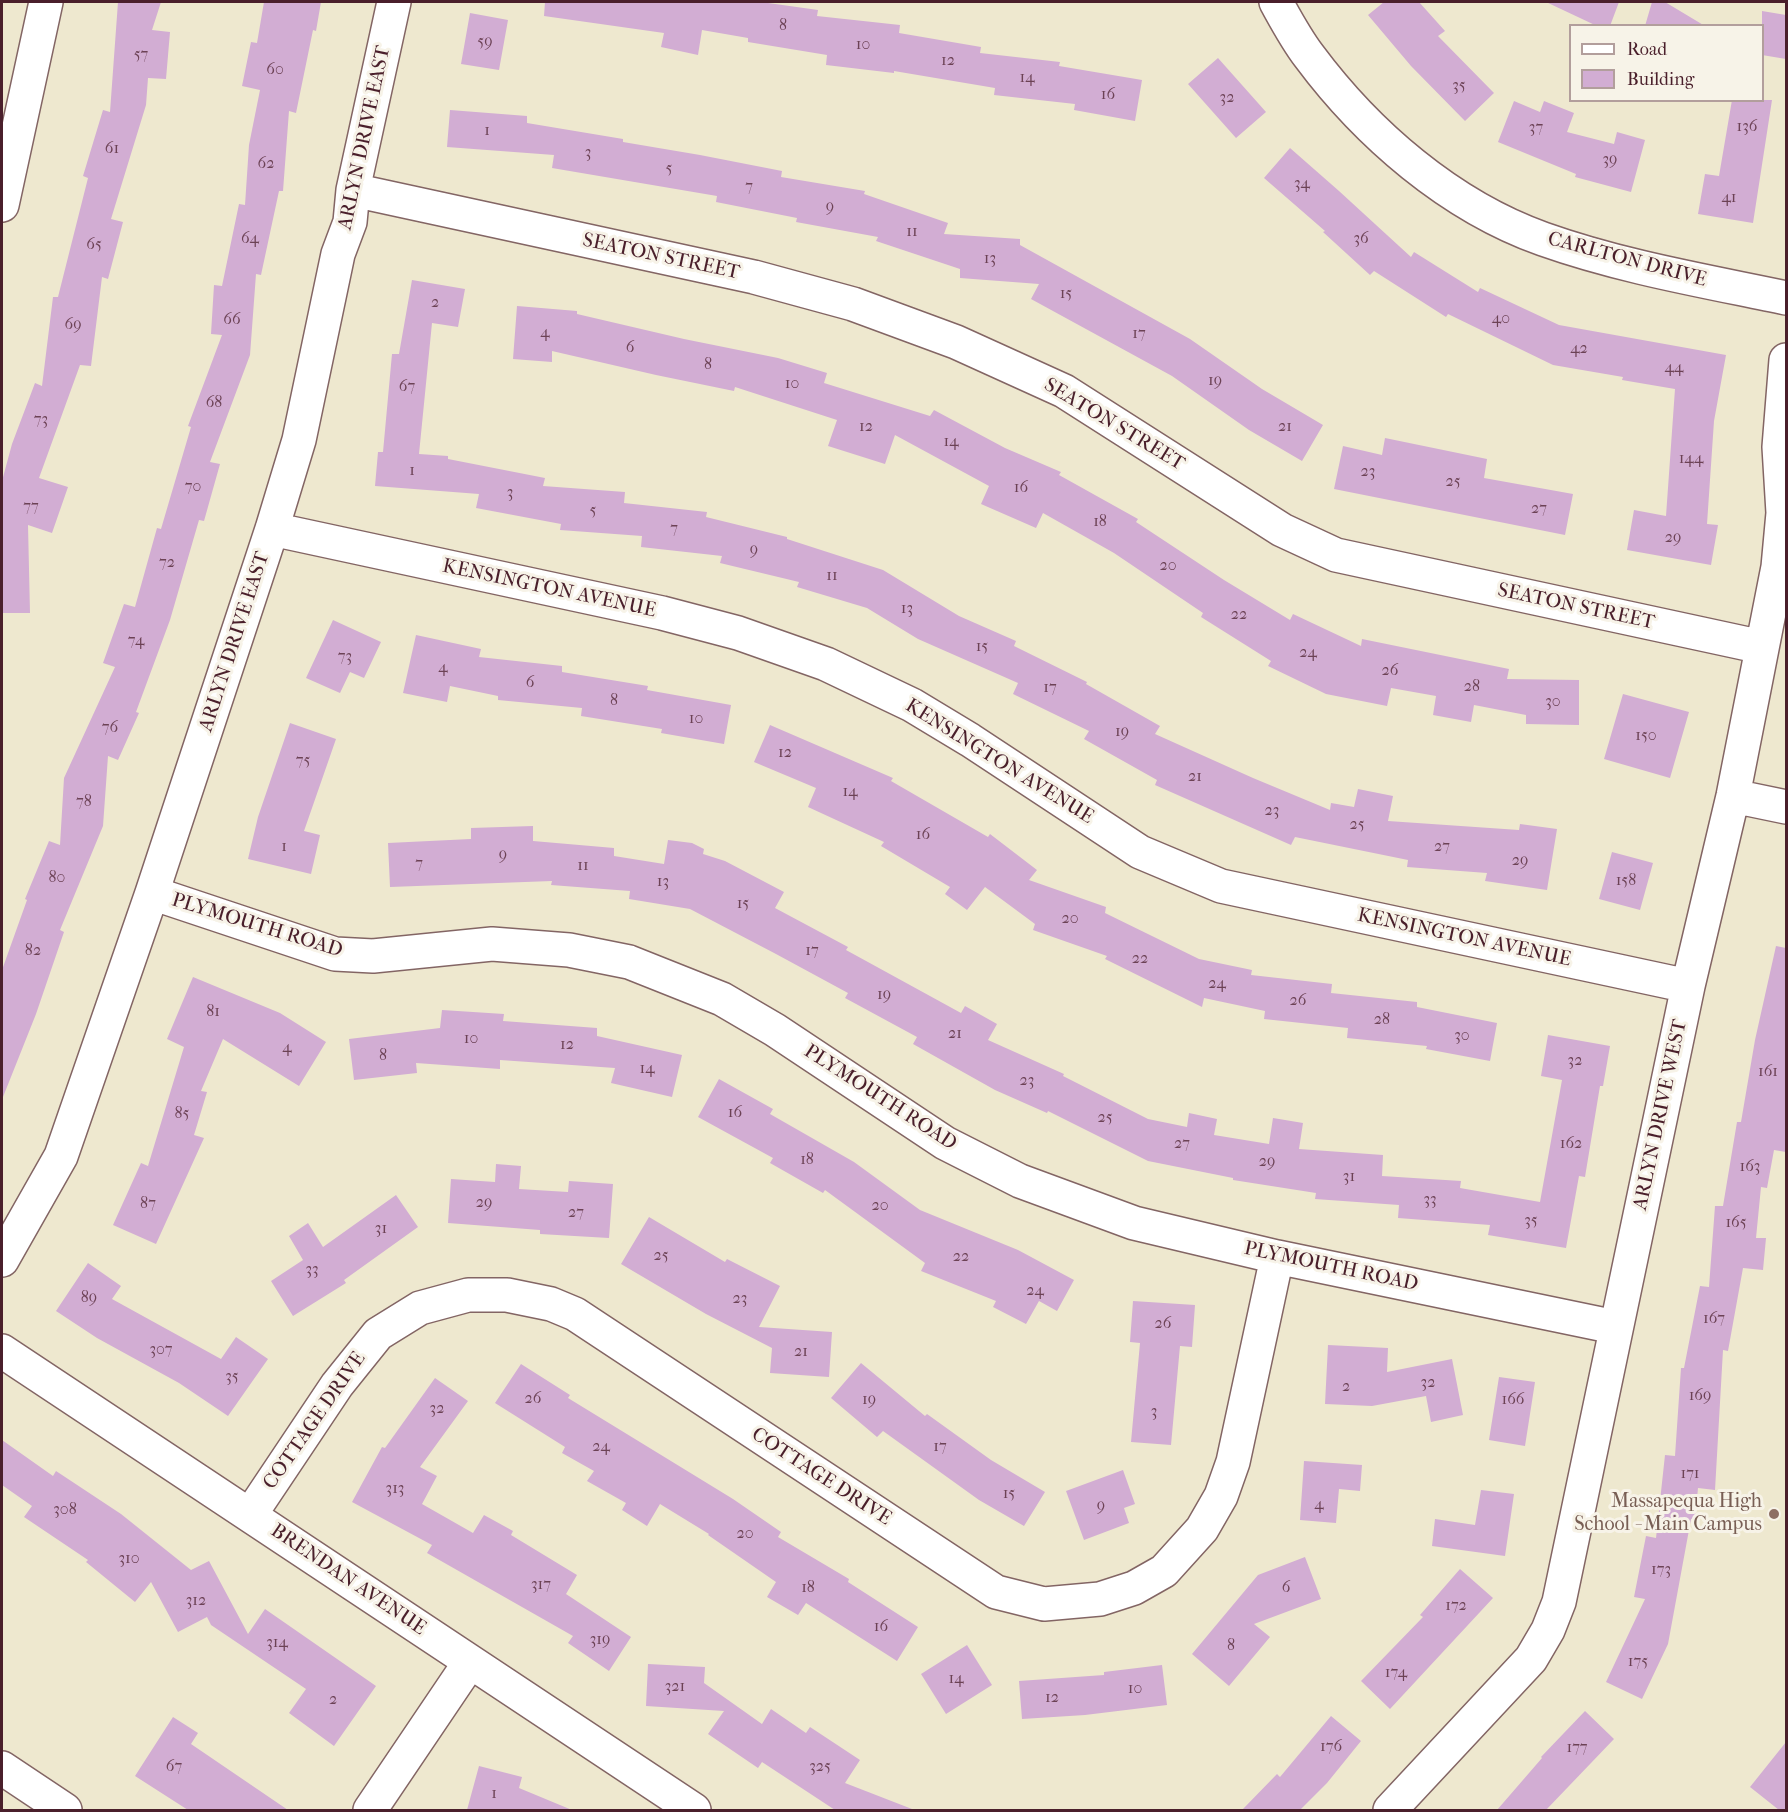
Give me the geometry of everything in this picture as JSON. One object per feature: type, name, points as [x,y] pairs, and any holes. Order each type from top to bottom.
[{"type":"street","points":[[2,205],[46,2]]},
{"type":"street","name":"ARLYN DRIVE EAST","points":[[2,1260],[61,1156],[152,893],[272,528],[298,440],[338,254],[350,222],[353,190],[394,2]]},
{"type":"street","name":"CARLTON DRIVE","points":[[1276,2],[1307,54],[1350,108],[1423,174],[1493,217],[1542,238],[1618,262],[1786,298]]},
{"type":"street","name":"SEATON STREET","points":[[353,190],[754,277],[853,304],[956,342],[1064,391],[1282,530],[1336,555],[1762,647]]},
{"type":"street","name":"ARLYN DRIVE WEST","points":[[1390,1810],[1531,1659],[1548,1630],[1559,1602],[1688,986],[1733,796],[1778,567],[1783,513],[1779,447],[1786,360]]},
{"type":"street","name":"KENSINGTON AVENUE","points":[[272,528],[662,613],[738,633],[826,664],[912,705],[961,734],[1140,852],[1221,886],[1688,986]]},
{"type":"street","points":[[1733,796],[1786,807]]},
{"type":"street","name":"PLYMOUTH ROAD","points":[[152,893],[334,954],[374,956],[492,944],[569,950],[629,962],[722,999],[775,1030],[945,1143],[1020,1181],[1134,1223],[1277,1257],[1616,1327]]},
{"type":"street","name":"COTTAGE DRIVE","points":[[250,1515],[336,1385],[378,1334],[420,1308],[468,1294],[507,1295],[551,1304],[575,1314],[996,1592],[1044,1604],[1100,1599],[1134,1588],[1164,1571],[1202,1529],[1221,1496],[1233,1462],[1277,1257]]},
{"type":"street","name":"BRENDAN AVENUE","points":[[2,1351],[694,1810]]},
{"type":"street","points":[[370,1810],[470,1662]]},
{"type":"street","points":[[2,1768],[66,1810]]},
{"type":"building","points":[[118,2],[161,2],[152,30],[170,32],[166,79],[148,78],[146,105],[111,219],[123,222],[108,279],[102,277],[91,366],[80,365],[39,478],[68,487],[52,533],[28,525],[30,613],[2,613],[2,481],[12,444],[35,383],[42,386],[53,297],[58,297],[88,178],[83,176],[103,110],[110,112]]},
{"type":"building","points":[[264,2],[321,2],[296,113],[289,111],[283,191],[279,191],[261,275],[256,274],[250,355],[210,462],[220,464],[204,521],[199,520],[170,620],[136,712],[139,713],[118,760],[108,756],[103,826],[60,930],[64,932],[36,1014],[2,1097],[2,970],[27,900],[25,899],[49,841],[60,845],[64,778],[115,667],[103,663],[124,604],[135,607],[157,528],[161,529],[191,427],[188,426],[222,335],[211,334],[214,285],[222,286],[239,204],[245,205],[249,145],[260,90],[242,86],[251,42],[257,43]]},
{"type":"building","points":[[545,2],[761,2],[818,10],[817,16],[900,25],[899,33],[981,47],[980,53],[1060,62],[1059,66],[1142,80],[1135,121],[1074,110],[1075,104],[994,95],[995,88],[894,71],[894,73],[826,65],[827,55],[748,42],[748,38],[702,30],[698,55],[661,47],[664,33],[544,16]]},
{"type":"building","points":[[1384,2],[1419,2],[1445,31],[1438,36],[1494,93],[1465,121],[1411,66],[1368,15]]},
{"type":"building","points":[[1546,2],[1619,2],[1611,24],[1593,24]]},
{"type":"building","points":[[1652,2],[1665,2],[1702,24],[1646,24]]},
{"type":"building","points":[[1762,11],[1786,15],[1786,59],[1764,55],[1764,24],[1762,24]]},
{"type":"building","points":[[470,13],[508,20],[499,70],[461,64]]},
{"type":"building","points":[[1218,58],[1266,112],[1236,138],[1188,84]]},
{"type":"building","points":[[1772,100],[1753,223],[1698,214],[1705,174],[1719,176],[1732,102]]},
{"type":"building","points":[[1514,101],[1540,112],[1544,101],[1574,113],[1567,132],[1614,144],[1617,132],[1645,140],[1631,192],[1575,177],[1576,174],[1498,142]]},
{"type":"building","points":[[450,110],[527,116],[527,123],[623,139],[623,142],[782,171],[781,177],[865,191],[864,194],[948,223],[944,234],[1020,239],[1020,245],[1190,339],[1262,389],[1323,425],[1302,461],[1249,430],[1172,376],[1031,299],[1039,284],[960,278],[960,269],[876,241],[878,237],[796,222],[797,218],[716,202],[717,196],[552,168],[554,155],[447,147]]},
{"type":"building","points":[[1290,148],[1411,257],[1414,252],[1478,292],[1480,288],[1559,325],[1726,355],[1714,421],[1707,524],[1718,525],[1711,565],[1627,550],[1634,510],[1666,516],[1675,389],[1553,365],[1448,314],[1446,317],[1374,271],[1370,275],[1323,232],[1325,231],[1264,178]]},
{"type":"building","points":[[412,280],[465,289],[458,327],[432,323],[419,454],[448,456],[448,459],[545,478],[543,486],[625,492],[624,503],[707,512],[706,517],[787,537],[787,539],[883,570],[959,616],[1016,641],[1014,646],[1087,682],[1086,684],[1160,726],[1155,734],[1330,810],[1331,803],[1354,807],[1358,789],[1393,796],[1388,821],[1519,830],[1520,824],[1557,829],[1547,890],[1485,881],[1487,873],[1407,867],[1408,860],[1295,837],[1291,845],[1155,785],[1157,780],[1084,739],[1089,731],[1013,694],[1018,683],[918,639],[867,608],[797,587],[799,582],[720,563],[722,556],[641,547],[642,536],[560,530],[561,524],[476,508],[479,494],[375,486],[378,452],[383,452],[392,354],[399,354]]},
{"type":"building","points":[[517,306],[577,311],[577,314],[778,358],[827,373],[824,383],[930,416],[934,410],[1005,448],[1061,472],[1059,475],[1138,519],[1136,522],[1290,620],[1293,614],[1361,646],[1362,639],[1509,669],[1507,679],[1579,680],[1579,725],[1526,724],[1526,715],[1474,705],[1471,722],[1433,715],[1436,696],[1391,688],[1387,706],[1326,694],[1268,666],[1271,661],[1201,617],[1203,613],[1114,553],[1043,513],[1036,528],[981,504],[989,486],[895,435],[885,464],[828,446],[837,420],[735,387],[734,391],[552,351],[552,362],[513,359]]},
{"type":"building","points":[[1385,438],[1487,459],[1484,478],[1573,494],[1565,535],[1334,489],[1343,446],[1382,455]]},
{"type":"building","points":[[333,620],[381,642],[364,678],[350,672],[340,693],[306,678]]},
{"type":"building","points":[[416,635],[481,649],[479,657],[562,666],[562,672],[648,686],[647,690],[731,705],[724,744],[661,733],[662,729],[581,716],[582,708],[498,700],[498,696],[450,686],[447,702],[403,693]]},
{"type":"building","points":[[1623,694],[1689,712],[1670,778],[1604,759]]},
{"type":"building","points":[[290,723],[336,739],[304,831],[320,835],[311,874],[248,859],[258,817]]},
{"type":"building","points":[[770,725],[893,778],[891,781],[988,837],[990,834],[1037,870],[1029,880],[1106,907],[1105,913],[1199,959],[1252,970],[1251,975],[1332,984],[1331,993],[1417,1002],[1417,1007],[1497,1023],[1490,1061],[1426,1049],[1427,1046],[1347,1038],[1348,1028],[1264,1019],[1265,1011],[1204,998],[1202,1007],[1105,959],[1107,956],[1033,930],[1035,924],[985,887],[967,910],[945,894],[950,887],[881,846],[884,842],[808,807],[816,788],[754,762]]},
{"type":"building","points":[[533,826],[533,841],[614,848],[614,856],[664,864],[668,840],[692,843],[704,849],[703,854],[725,861],[784,892],[775,908],[848,947],[846,950],[961,1013],[965,1006],[997,1024],[988,1040],[1064,1074],[1063,1076],[1148,1119],[1187,1127],[1189,1113],[1217,1119],[1214,1135],[1269,1144],[1273,1118],[1303,1123],[1299,1149],[1383,1155],[1382,1176],[1461,1181],[1460,1188],[1540,1202],[1562,1080],[1541,1076],[1548,1035],[1610,1046],[1603,1086],[1600,1086],[1585,1177],[1579,1176],[1566,1248],[1488,1235],[1490,1225],[1398,1218],[1399,1205],[1315,1199],[1316,1193],[1233,1180],[1233,1178],[1148,1161],[1048,1111],[1047,1113],[995,1090],[913,1044],[917,1037],[845,998],[848,993],[690,909],[629,899],[630,891],[551,885],[552,881],[390,887],[388,843],[471,839],[471,828]]},
{"type":"building","points":[[1612,852],[1653,863],[1640,910],[1599,899]]},
{"type":"building","points":[[1776,946],[1786,948],[1786,1152],[1774,1150],[1767,1188],[1761,1187],[1756,1238],[1766,1238],[1763,1270],[1743,1268],[1728,1351],[1723,1350],[1715,1490],[1698,1488],[1695,1519],[1691,1519],[1668,1644],[1642,1699],[1606,1682],[1645,1599],[1634,1597],[1646,1536],[1656,1538],[1665,1455],[1675,1456],[1681,1368],[1684,1368],[1700,1286],[1709,1287],[1715,1206],[1723,1206],[1737,1122],[1741,1122],[1755,1040]]},
{"type":"building","points":[[193,977],[280,1013],[326,1042],[299,1086],[223,1039],[201,1091],[207,1092],[194,1135],[204,1138],[156,1244],[113,1225],[141,1163],[148,1166],[184,1047],[167,1039]]},
{"type":"building","points":[[442,1010],[504,1014],[503,1021],[597,1028],[597,1036],[682,1055],[672,1097],[611,1083],[615,1068],[500,1060],[500,1069],[416,1063],[417,1073],[354,1080],[349,1039],[440,1028]]},
{"type":"building","points":[[719,1079],[773,1109],[770,1114],[854,1162],[920,1210],[1018,1250],[1074,1280],[1057,1311],[1039,1301],[1026,1324],[993,1307],[996,1301],[921,1271],[925,1263],[825,1190],[823,1193],[770,1163],[773,1158],[698,1117]]},
{"type":"building","points":[[496,1164],[521,1166],[519,1189],[568,1192],[569,1181],[613,1184],[609,1238],[540,1234],[540,1230],[448,1223],[451,1179],[495,1182]]},
{"type":"building","points":[[396,1195],[418,1227],[344,1280],[346,1283],[293,1316],[271,1281],[303,1260],[289,1236],[308,1223],[323,1247]]},
{"type":"building","points":[[649,1217],[725,1262],[727,1259],[780,1286],[759,1327],[832,1332],[829,1377],[770,1373],[772,1348],[706,1314],[621,1264]]},
{"type":"building","points":[[88,1263],[121,1286],[112,1299],[221,1359],[236,1337],[268,1359],[228,1416],[179,1383],[97,1338],[56,1311]]},
{"type":"building","points":[[1133,1301],[1195,1305],[1192,1347],[1180,1346],[1171,1445],[1131,1442],[1140,1343],[1130,1342]]},
{"type":"building","points":[[1328,1345],[1388,1348],[1387,1372],[1452,1359],[1463,1415],[1431,1422],[1426,1396],[1372,1406],[1325,1404]]},
{"type":"building","points":[[861,1363],[925,1416],[927,1414],[991,1460],[1045,1492],[1024,1526],[979,1500],[883,1431],[877,1437],[831,1398]]},
{"type":"building","points":[[521,1364],[570,1395],[568,1398],[733,1499],[781,1532],[778,1537],[849,1579],[848,1582],[918,1627],[897,1661],[806,1603],[798,1615],[767,1597],[776,1582],[709,1534],[660,1504],[647,1526],[622,1510],[626,1503],[587,1481],[594,1471],[562,1453],[565,1447],[495,1403]]},
{"type":"building","points":[[1499,1377],[1535,1382],[1525,1446],[1489,1440]]},
{"type":"building","points":[[435,1378],[468,1401],[420,1467],[437,1476],[422,1504],[473,1533],[484,1515],[513,1531],[511,1535],[577,1575],[566,1594],[631,1637],[609,1671],[568,1643],[573,1636],[427,1553],[432,1545],[352,1502],[382,1447],[385,1448]]},
{"type":"building","points":[[2,1440],[53,1476],[56,1471],[121,1514],[191,1570],[209,1561],[248,1634],[265,1609],[376,1686],[334,1746],[289,1713],[306,1689],[211,1625],[207,1617],[178,1632],[151,1582],[135,1602],[86,1562],[88,1560],[24,1517],[32,1506],[2,1485]]},
{"type":"building","points":[[1304,1461],[1362,1465],[1360,1491],[1339,1489],[1336,1523],[1300,1520]]},
{"type":"building","points":[[1123,1470],[1135,1504],[1124,1508],[1129,1523],[1084,1540],[1066,1491]]},
{"type":"building","points":[[1481,1490],[1514,1494],[1505,1556],[1432,1546],[1435,1519],[1475,1525]]},
{"type":"building","points":[[1305,1557],[1321,1599],[1254,1624],[1270,1637],[1229,1686],[1192,1654],[1258,1575]]},
{"type":"building","points":[[1460,1569],[1493,1598],[1390,1709],[1361,1681],[1423,1617],[1420,1615]]},
{"type":"building","points":[[967,1645],[992,1685],[946,1714],[921,1674]]},
{"type":"building","points":[[648,1664],[705,1667],[704,1683],[762,1724],[771,1709],[806,1733],[810,1727],[860,1760],[845,1783],[912,1810],[835,1810],[762,1762],[758,1768],[708,1734],[724,1711],[646,1706]]},
{"type":"building","points":[[1162,1665],[1167,1705],[1085,1715],[1022,1719],[1019,1681],[1104,1675],[1104,1672]]},
{"type":"building","points":[[1585,1711],[1614,1739],[1546,1810],[1497,1810],[1541,1757]]},
{"type":"building","points":[[1331,1716],[1361,1741],[1327,1783],[1300,1810],[1242,1810],[1277,1774],[1280,1777]]},
{"type":"building","points":[[173,1717],[198,1733],[191,1744],[288,1810],[188,1810],[135,1776]]},
{"type":"building","points":[[1786,1742],[1786,1810],[1779,1810],[1750,1787]]},
{"type":"building","points":[[479,1766],[522,1777],[519,1788],[572,1810],[467,1810]]},
{"type":"place","name":"Massapequa High School - Main Campus","points":[[1774,1514]]}]
